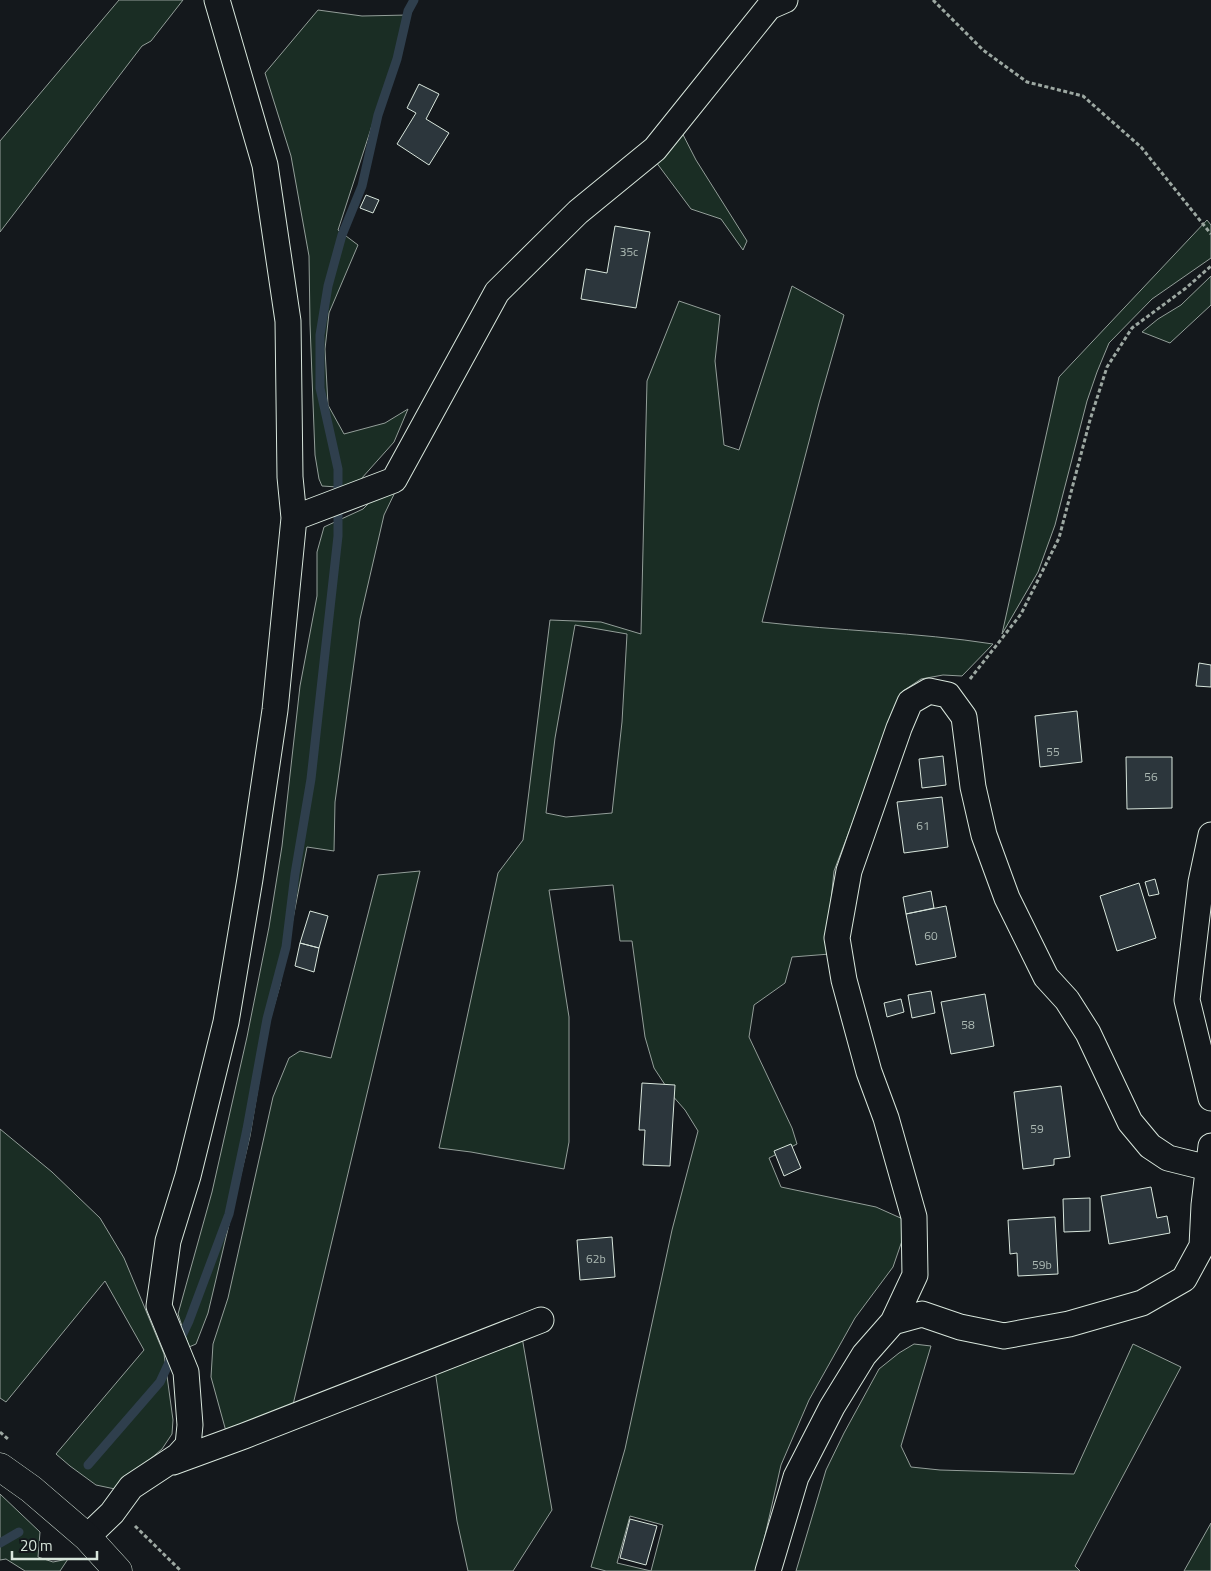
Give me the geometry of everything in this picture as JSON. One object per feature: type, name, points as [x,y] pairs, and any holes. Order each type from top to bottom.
[{"type":"street","points":[[86,1537],[112,1513],[131,1487],[178,1456],[188,1445],[190,1425],[186,1372],[159,1306],[168,1241],[188,1176],[226,1022],[250,879],[275,710],[294,518],[290,477],[288,321],[265,165],[217,0]]},
{"type":"street","points":[[294,518],[394,480],[497,292],[578,212],[655,149],[769,7],[786,0]]},
{"type":"street","points":[[768,1571],[796,1477],[832,1408],[864,1355],[893,1322],[915,1275],[914,1217],[886,1118],[869,1072],[844,980],[837,938],[849,871],[910,702],[929,691],[948,695],[964,716],[973,787],[984,835],[1007,898],[1046,977],[1066,1000],[1088,1033],[1130,1122],[1150,1146],[1168,1158],[1210,1157],[1204,1205],[1202,1246],[1184,1279],[1142,1303],[1069,1324],[1004,1336],[960,1327],[922,1314],[893,1322]]},
{"type":"street","points":[[1211,835],[1201,882],[1187,1000],[1211,1098]]},
{"type":"street","points":[[164,1465],[244,1436],[541,1320]]},
{"type":"street","points":[[0,1466],[31,1489],[86,1537],[118,1571]]},
{"type":"path","points":[[933,0],[983,50],[1027,82],[1083,96],[1142,148],[1211,234]]},
{"type":"path","points":[[953,701],[1021,614],[1059,538],[1090,420],[1107,367],[1132,328],[1186,288],[1211,266]]},
{"type":"green space","points":[[119,0],[183,0],[151,41],[142,46],[0,232],[0,141]]},
{"type":"green space","points":[[318,10],[362,16],[408,15],[338,230],[358,245],[329,313],[325,349],[328,405],[344,434],[385,423],[408,409],[394,442],[353,488],[322,486],[319,479],[315,455],[309,256],[291,156],[265,73]]},
{"type":"green space","points":[[677,123],[696,160],[747,241],[743,250],[721,219],[691,209],[653,158]]},
{"type":"green space","points":[[1207,220],[1211,225],[1211,258],[1152,299],[1109,343],[1087,401],[1055,525],[1038,572],[1002,634],[1059,377]]},
{"type":"green space","points":[[1211,276],[1211,305],[1170,343],[1142,332],[1158,319],[1181,305]]},
{"type":"green space","points":[[792,286],[844,315],[762,622],[993,644],[962,676],[943,675],[921,679],[903,691],[834,871],[827,940],[830,954],[792,957],[785,983],[754,1005],[749,1037],[792,1128],[797,1144],[769,1158],[781,1187],[876,1207],[905,1220],[904,1235],[893,1267],[855,1318],[809,1400],[781,1465],[757,1571],[651,1571],[606,1571],[591,1567],[625,1449],[672,1230],[698,1131],[654,1068],[645,1037],[632,941],[620,941],[613,885],[549,890],[569,1017],[569,1142],[564,1169],[439,1148],[498,873],[523,840],[550,620],[601,622],[641,634],[647,381],[679,301],[720,315],[715,361],[724,445],[739,450]],"holes":[[[575,625],[627,634],[622,722],[612,813],[566,817],[546,813],[555,738]],[[630,1516],[663,1525],[651,1571],[617,1563]]]},
{"type":"green space","points":[[399,484],[384,515],[360,619],[335,802],[334,851],[307,847],[280,985],[268,1027],[250,1136],[208,1313],[196,1344],[189,1347],[178,1314],[212,1192],[247,1037],[269,927],[282,846],[300,686],[317,596],[317,552],[324,527],[363,509],[384,488]]},
{"type":"green space","points":[[420,871],[291,1413],[227,1435],[211,1377],[213,1344],[228,1298],[273,1097],[289,1058],[300,1051],[331,1058],[378,875]]},
{"type":"green space","points":[[0,1129],[52,1172],[100,1218],[124,1258],[164,1354],[173,1420],[172,1434],[162,1449],[115,1489],[96,1485],[56,1454],[144,1350],[105,1281],[6,1402],[0,1398]]},
{"type":"green space","points":[[522,1337],[552,1510],[513,1571],[468,1571],[457,1521],[435,1370]]},
{"type":"green space","points":[[914,1344],[931,1346],[901,1446],[911,1467],[940,1470],[1074,1474],[1133,1344],[1181,1367],[1075,1566],[1080,1571],[796,1571],[826,1470],[844,1433],[879,1369]]},
{"type":"green space","points":[[0,1494],[40,1532],[38,1557],[53,1562],[68,1559],[60,1571],[25,1571],[6,1559],[0,1560]]},
{"type":"green space","points":[[1211,1523],[1211,1571],[1184,1571]]},
{"type":"building","points":[[419,84],[439,94],[426,119],[449,133],[429,165],[397,144],[416,113],[407,108]]},
{"type":"building","points":[[366,195],[379,200],[373,213],[360,208]]},
{"type":"building","points":[[615,226],[650,232],[636,308],[581,299],[586,269],[607,273]]},
{"type":"building","points":[[1199,663],[1211,665],[1211,687],[1196,686]]},
{"type":"building","points":[[1077,711],[1082,762],[1040,767],[1035,716]]},
{"type":"building","points":[[943,756],[946,785],[922,788],[919,759]]},
{"type":"building","points":[[1126,757],[1172,757],[1172,808],[1127,809]]},
{"type":"building","points":[[942,797],[948,847],[904,853],[897,802]]},
{"type":"building","points":[[1155,879],[1159,894],[1149,896],[1145,882]]},
{"type":"building","points":[[1139,883],[1156,938],[1117,951],[1100,896]]},
{"type":"building","points":[[931,891],[934,908],[906,914],[903,897]]},
{"type":"building","points":[[946,906],[956,957],[916,965],[906,914]]},
{"type":"building","points":[[310,911],[328,916],[319,948],[300,943]]},
{"type":"building","points":[[300,943],[319,948],[314,972],[295,966]]},
{"type":"building","points":[[931,991],[935,1013],[912,1018],[908,995]]},
{"type":"building","points":[[985,994],[994,1046],[951,1054],[941,1002]]},
{"type":"building","points":[[901,999],[904,1012],[887,1017],[884,1003]]},
{"type":"building","points":[[642,1083],[675,1085],[670,1166],[643,1165],[645,1130],[639,1130]]},
{"type":"building","points":[[1061,1086],[1070,1157],[1054,1159],[1054,1165],[1023,1169],[1014,1092]]},
{"type":"building","points":[[791,1144],[801,1168],[784,1176],[774,1151]]},
{"type":"building","points":[[1151,1187],[1157,1218],[1167,1216],[1170,1233],[1109,1244],[1101,1196]]},
{"type":"building","points":[[1090,1198],[1090,1231],[1064,1232],[1063,1199]]},
{"type":"building","points":[[1055,1217],[1058,1274],[1018,1276],[1017,1253],[1010,1254],[1008,1220]]},
{"type":"building","points":[[612,1237],[615,1277],[580,1280],[577,1240]]},
{"type":"building","points":[[630,1519],[657,1526],[646,1565],[620,1558]]},
{"type":"waterway","points":[[179,1342],[189,1321],[229,1214],[267,1019],[286,947],[295,874],[311,779],[338,536],[338,469],[320,388],[320,335],[328,286],[342,235],[362,186],[378,115],[397,59],[408,11],[414,0]]},
{"type":"waterway","points":[[88,1465],[160,1382],[173,1354]]},
{"type":"waterway","points":[[0,1543],[19,1532]]}]
